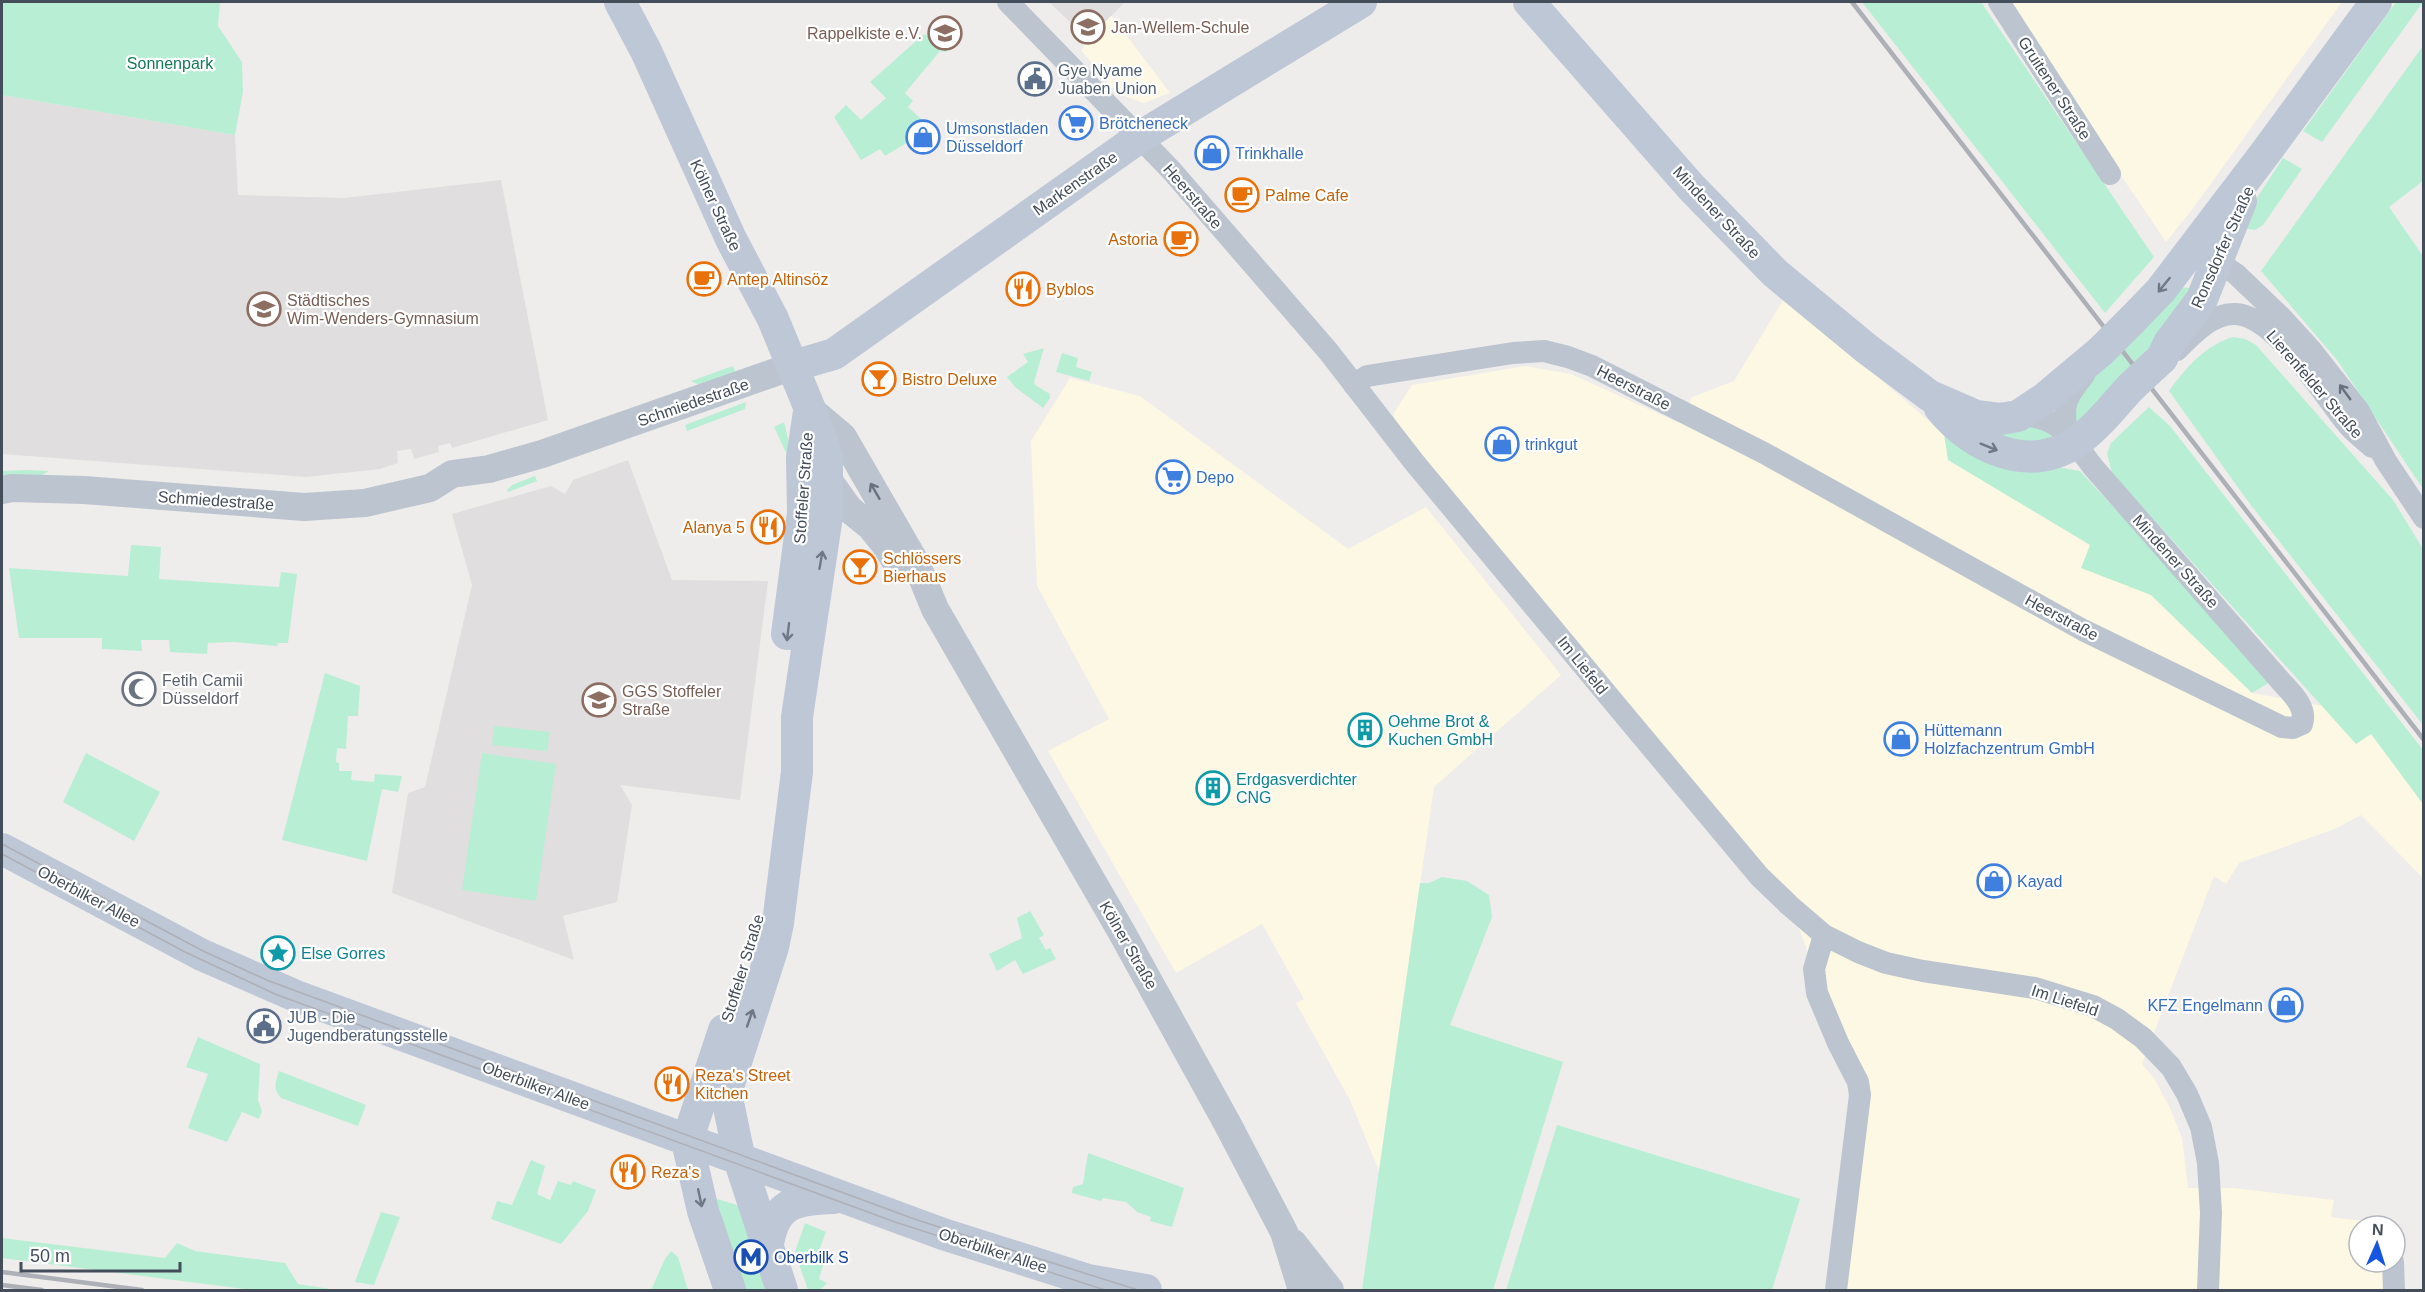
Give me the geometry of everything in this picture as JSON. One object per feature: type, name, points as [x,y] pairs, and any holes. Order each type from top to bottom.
[{"type":"main road","name":"Kölner Straße","points":[[620,2],[646,51],[731,239],[773,319],[810,409]]},
{"type":"main road","name":"Markenstraße","points":[[793,366],[834,354],[845,347],[1140,137],[1361,2]]},
{"type":"main road","name":"Mindener Straße","points":[[1529,2],[1691,186],[1775,273],[1930,396],[1964,433],[1983,446],[2018,456],[2040,456],[2054,453],[2071,438]]},
{"type":"main road","name":"Ronsdorfer Straße","points":[[2071,438],[2162,358],[2169,343],[2204,294],[2205,254],[2216,217],[2376,2]]},
{"type":"main road","name":"Ronsdorfer Straße","points":[[2018,416],[2045,398],[2083,364],[2097,355],[2161,290],[2205,254],[2238,206],[2266,152]]},
{"type":"main road","name":"Mindener Straße","points":[[1930,396],[1976,416],[2000,419],[2018,416]]},
{"type":"main road","name":"Stoffeler Straße","points":[[782,1290],[767,1250],[740,1161],[726,1093],[773,947],[778,923],[797,772],[798,708],[838,513],[827,477],[827,457],[810,409]]},
{"type":"main road","name":"Stoffeler Straße","points":[[687,1141],[744,968],[763,894],[777,778],[778,711],[803,513],[802,458],[810,409]]},
{"type":"main road","name":"Oberbilker Allee","points":[[2,849],[181,945],[257,980],[740,1161],[968,1242],[1097,1285],[1146,1290]]},
{"type":"main road","points":[[687,1141],[703,1211],[730,1290]]},
{"type":"main road","points":[[767,1250],[774,1220],[787,1207],[817,1198],[842,1198]]},
{"type":"street","name":"Heerstraße","points":[[1008,2],[1140,137],[1328,351],[1354,385],[1367,376],[1513,353],[1544,351],[1568,357],[1592,366],[1764,453],[2083,630],[2282,727],[2294,728],[2302,724],[2304,717],[2302,707],[2278,678]]},
{"type":"street","name":"Gruitener Straße","points":[[1999,2],[2110,174]]},
{"type":"street","name":"Lierenfelder Straße","points":[[2205,254],[2281,317],[2312,351],[2359,411],[2386,461],[2424,518]]},
{"type":"street","name":"Lierenfelder Straße","points":[[2204,294],[2239,315],[2254,319],[2270,330],[2288,348],[2350,426],[2386,461]]},
{"type":"street","points":[[2162,358],[2177,350],[2208,323],[2222,316],[2239,315]]},
{"type":"street","points":[[2071,438],[2064,411],[2066,401],[2097,355]]},
{"type":"street","name":"Schmiedestraße","points":[[2,490],[12,488],[84,490],[317,507],[365,503],[430,488],[458,491],[489,469],[551,451],[793,366]]},
{"type":"street","name":"Im Liefeld","points":[[1354,385],[1414,462],[1760,876],[1824,935],[1886,963],[2035,988],[2094,1006],[2143,1038],[2171,1067],[2187,1094],[2201,1127],[2208,1163],[2211,1213],[2208,1290]]},
{"type":"street","name":"Kölner Straße","points":[[810,409],[843,437],[916,565],[935,609],[1149,979],[1284,1232],[1302,1290]]},
{"type":"street","name":"Mindener Straße","points":[[2018,416],[2033,415],[2043,418],[2054,423],[2071,438],[2093,467],[2278,678]]},
{"type":"street","name":"Kölner Straße","points":[[838,513],[870,526],[887,547],[902,572],[935,609]]},
{"type":"street","points":[[1824,935],[1814,969],[1817,993],[1838,1043],[1858,1082],[1860,1095],[1836,1290]]},
{"type":"street","points":[[1284,1232],[1330,1290]]},
{"type":"street","points":[[2393,1274],[2394,1290]]},
{"type":"shaded area","name":"Jan-Wellem-Schule","points":[[1049,2],[1125,2],[1088,39]]},
{"type":"shaded area","points":[[2004,2],[2342,2],[2191,211],[2166,242]]},
{"type":"shaded area","points":[[1111,15],[1170,93],[1144,103],[1118,94],[1081,50]]},
{"type":"shaded area","name":"Städtisches Wim-Wenders-Gymnasium","points":[[2,95],[235,135],[238,195],[344,198],[501,180],[548,420],[452,448],[450,443],[438,446],[439,452],[414,459],[411,449],[397,451],[398,463],[380,469],[306,477],[2,454]]},
{"type":"shaded area","points":[[1785,297],[1944,434],[2092,544],[2118,581],[2151,595],[2252,693],[2323,706],[2346,689],[2423,792],[2423,878],[2361,815],[2335,829],[2239,863],[2226,884],[2214,876],[2142,1064],[2154,1078],[2170,1108],[2182,1138],[2188,1188],[2233,1188],[2334,1200],[2331,1217],[2347,1219],[2347,1274],[2390,1274],[2391,1290],[1839,1290],[1863,1096],[1790,903],[1410,453],[1393,414],[1412,385],[1525,366],[1571,374],[1679,423],[1692,397],[1734,381]]},
{"type":"shaded area","points":[[1070,378],[1140,396],[1348,549],[1426,507],[1561,675],[1434,787],[1379,1171],[1350,1100],[1296,1003],[1304,999],[1262,924],[1176,973],[1048,751],[1109,719],[1037,586],[1031,441]]},
{"type":"shaded area","name":"GGS Stoffeler Straße","points":[[628,460],[672,580],[768,581],[740,800],[620,785],[632,805],[617,902],[563,916],[574,960],[392,893],[408,793],[425,787],[472,585],[452,514],[551,486],[565,494],[573,480]]},
{"type":"green space","name":"Sonnenpark","points":[[2,2],[220,2],[218,26],[242,62],[243,92],[235,135],[2,95]]},
{"type":"green space","points":[[1862,2],[1981,2],[2154,257],[2105,313]]},
{"type":"green space","points":[[2396,2],[2423,2],[2322,142],[2303,131]]},
{"type":"green space","points":[[924,34],[949,48],[946,52],[940,51],[905,93],[913,101],[908,107],[931,128],[885,156],[880,149],[861,160],[834,117],[846,105],[861,120],[886,98],[870,82]]},
{"type":"green space","points":[[2423,46],[2423,181],[2389,207],[2423,256],[2423,489],[2337,360],[2261,271]]},
{"type":"green space","points":[[2283,158],[2302,169],[2263,225],[2255,230],[2242,228],[2247,213]]},
{"type":"green space","points":[[2180,287],[2189,288],[2192,291],[2186,310],[2077,423],[2074,421],[2081,390]]},
{"type":"green space","points":[[2234,337],[2245,339],[2256,345],[2393,500],[2423,549],[2423,725],[2247,500],[2169,391],[2197,358],[2215,345]]},
{"type":"green space","points":[[1044,348],[1034,382],[1050,394],[1043,408],[1015,387],[1007,377],[1028,362],[1023,354]]},
{"type":"green space","points":[[1062,353],[1078,358],[1076,367],[1092,372],[1089,381],[1056,372]]},
{"type":"green space","points":[[733,366],[736,373],[701,386],[691,381]]},
{"type":"green space","points":[[746,402],[745,409],[687,431],[685,425]]},
{"type":"green space","points":[[2149,407],[2170,426],[2423,750],[2423,804],[2371,734],[2356,744],[2112,473],[2107,454],[2111,443]]},
{"type":"green space","points":[[784,422],[789,443],[789,459],[774,427]]},
{"type":"green space","points":[[2025,427],[2045,432],[2055,439],[2034,445],[1983,432]]},
{"type":"green space","points":[[1944,434],[2057,467],[2080,471],[2206,607],[2270,682],[2252,693],[2151,595],[2081,568],[2090,545],[1948,460]]},
{"type":"green space","points":[[2,471],[49,471],[37,478],[2,480]]},
{"type":"green space","points":[[535,476],[537,481],[508,492],[507,490],[512,485]]},
{"type":"green space","points":[[131,545],[161,547],[159,579],[279,587],[281,572],[297,574],[288,643],[278,643],[277,646],[233,642],[208,643],[207,654],[170,652],[169,640],[141,640],[142,651],[102,649],[102,638],[19,638],[9,568],[128,576]]},
{"type":"green space","points":[[325,673],[360,686],[358,716],[348,716],[346,749],[337,748],[336,762],[339,763],[339,771],[352,771],[351,780],[374,782],[375,774],[402,776],[398,792],[382,789],[367,861],[282,840]]},
{"type":"green space","points":[[494,726],[550,732],[547,751],[492,745]]},
{"type":"green space","points":[[86,753],[160,792],[134,841],[63,802]]},
{"type":"green space","points":[[482,753],[556,764],[536,901],[462,890]]},
{"type":"green space","points":[[1442,877],[1467,881],[1489,895],[1492,917],[1450,1025],[1563,1062],[1493,1290],[1362,1290],[1420,883],[1429,883]]},
{"type":"green space","points":[[1030,911],[1044,935],[1039,938],[1046,950],[1050,948],[1056,959],[1023,974],[1015,960],[997,971],[989,954],[1022,938],[1017,918]]},
{"type":"green space","points":[[198,1037],[260,1064],[258,1100],[262,1111],[259,1119],[242,1112],[227,1142],[188,1128],[208,1074],[186,1067]]},
{"type":"green space","points":[[279,1071],[366,1105],[358,1126],[281,1098],[276,1086]]},
{"type":"green space","points":[[1557,1125],[1800,1199],[1772,1290],[1506,1290]]},
{"type":"green space","points":[[1088,1153],[1184,1188],[1172,1227],[1150,1221],[1151,1217],[1137,1212],[1126,1202],[1103,1198],[1101,1201],[1072,1193],[1073,1187],[1083,1184]]},
{"type":"green space","points":[[531,1160],[545,1166],[537,1194],[550,1200],[558,1181],[571,1185],[573,1181],[596,1190],[588,1211],[561,1244],[491,1219],[497,1201],[512,1205]]},
{"type":"green space","points":[[710,1197],[744,1207],[771,1290],[738,1290]]},
{"type":"green space","points":[[381,1212],[400,1217],[374,1285],[355,1282]]},
{"type":"green space","points":[[805,1223],[826,1232],[820,1248],[827,1252],[819,1279],[827,1283],[820,1290],[808,1290],[795,1252]]},
{"type":"green space","points":[[2,1238],[165,1258],[177,1243],[195,1251],[285,1263],[298,1284],[337,1290],[252,1290],[2,1258]]},
{"type":"green space","points":[[671,1251],[678,1257],[688,1290],[651,1290],[665,1259]]},
{"type":"tram line","points":[[2,844],[203,951],[269,981],[917,1220],[1138,1290]]},
{"type":"tram line","points":[[2,854],[185,952],[275,994],[895,1222],[1105,1290]]},
{"type":"railway","points":[[1852,2],[2424,740]]},
{"type":"railway","points":[[2,1272],[142,1290]]},
{"type":"railway","points":[[2,1285],[42,1290]]},
{"type":"place","name":"Jan-Wellem-Schule","points":[[1088,27]]},
{"type":"place","name":"Rappelkiste e.V.","points":[[945,33]]},
{"type":"place","name":"Gye Nyame Juaben Union","points":[[1035,79]]},
{"type":"place","name":"Brötcheneck","points":[[1076,123]]},
{"type":"place","name":"Umsonstladen Düsseldorf","points":[[923,137]]},
{"type":"place","name":"Trinkhalle","points":[[1212,153]]},
{"type":"place","name":"Palme Cafe","points":[[1242,195]]},
{"type":"place","name":"Astoria","points":[[1181,239]]},
{"type":"place","name":"Antep Altinsöz","points":[[704,279]]},
{"type":"place","name":"Byblos","points":[[1023,289]]},
{"type":"place","name":"Städtisches Wim-Wenders-Gymnasium","points":[[264,309]]},
{"type":"place","name":"Bistro Deluxe","points":[[879,379]]},
{"type":"place","name":"trinkgut","points":[[1502,444]]},
{"type":"place","name":"Depo","points":[[1173,477]]},
{"type":"place","name":"Alanya 5","points":[[768,527]]},
{"type":"place","name":"Schlössers Bierhaus","points":[[860,567]]},
{"type":"place","name":"Fetih Camii Düsseldorf","points":[[139,689]]},
{"type":"place","name":"GGS Stoffeler Straße","points":[[599,700]]},
{"type":"place","name":"Oehme Brot & Kuchen GmbH","points":[[1365,730]]},
{"type":"place","name":"Hüttemann Holzfachzentrum GmbH","points":[[1901,739]]},
{"type":"place","name":"Erdgasverdichter CNG","points":[[1213,788]]},
{"type":"place","name":"Kayad","points":[[1994,881]]},
{"type":"place","name":"Else Gorres","points":[[278,953]]},
{"type":"place","name":"KFZ Engelmann","points":[[2286,1005]]},
{"type":"place","name":"JUB - Die Jugendberatungsstelle","points":[[264,1026]]},
{"type":"place","name":"Reza's Street Kitchen","points":[[672,1084]]},
{"type":"place","name":"Reza's","points":[[628,1172]]},
{"type":"place","name":"Oberbilk S","points":[[751,1257]]}]
